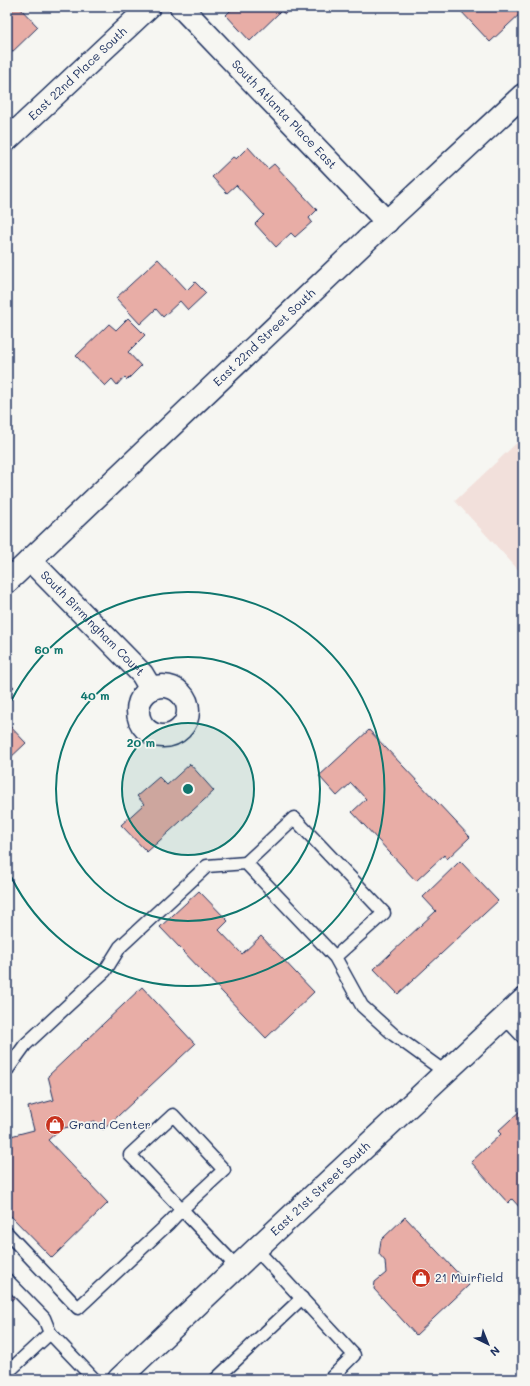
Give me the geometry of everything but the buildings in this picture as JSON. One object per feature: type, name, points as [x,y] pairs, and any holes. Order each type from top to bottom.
[{"type":"street","name":"East 22nd Place South","points":[[7,140],[149,7]]},
{"type":"street","name":"South Atlanta Place East","points":[[181,7],[387,222]]},
{"type":"street","name":"East 22nd Street South","points":[[7,582],[523,95]]},
{"type":"street","name":"South Birmingham Court","points":[[30,560],[142,674],[151,689]]},
{"type":"street","name":"East 21st Street South","points":[[119,1379],[523,1000]]},
{"type":"lane","points":[[7,1070],[25,1045],[105,971],[120,947],[207,866],[246,863],[294,818],[384,913],[336,957]]},
{"type":"lane","points":[[246,863],[336,957],[362,1006],[394,1035],[445,1072]]},
{"type":"lane","points":[[504,1017],[523,1037]]},
{"type":"lane","points":[[7,1233],[78,1308],[169,1223],[182,1210],[224,1170],[173,1115],[130,1155],[182,1210],[237,1267]]},
{"type":"lane","points":[[256,1249],[354,1355],[330,1379]]},
{"type":"lane","points":[[7,1280],[44,1318],[50,1333],[94,1379]]},
{"type":"lane","points":[[224,1376],[302,1298]]},
{"type":"lane","points":[[7,1373],[50,1333]]},
{"type":"shaded area","points":[[523,437],[523,575],[455,501]]},
{"type":"place","name":"Grand Center","points":[[55,1125]]},
{"type":"place","name":"21 Muirfield","points":[[421,1278]]}]
